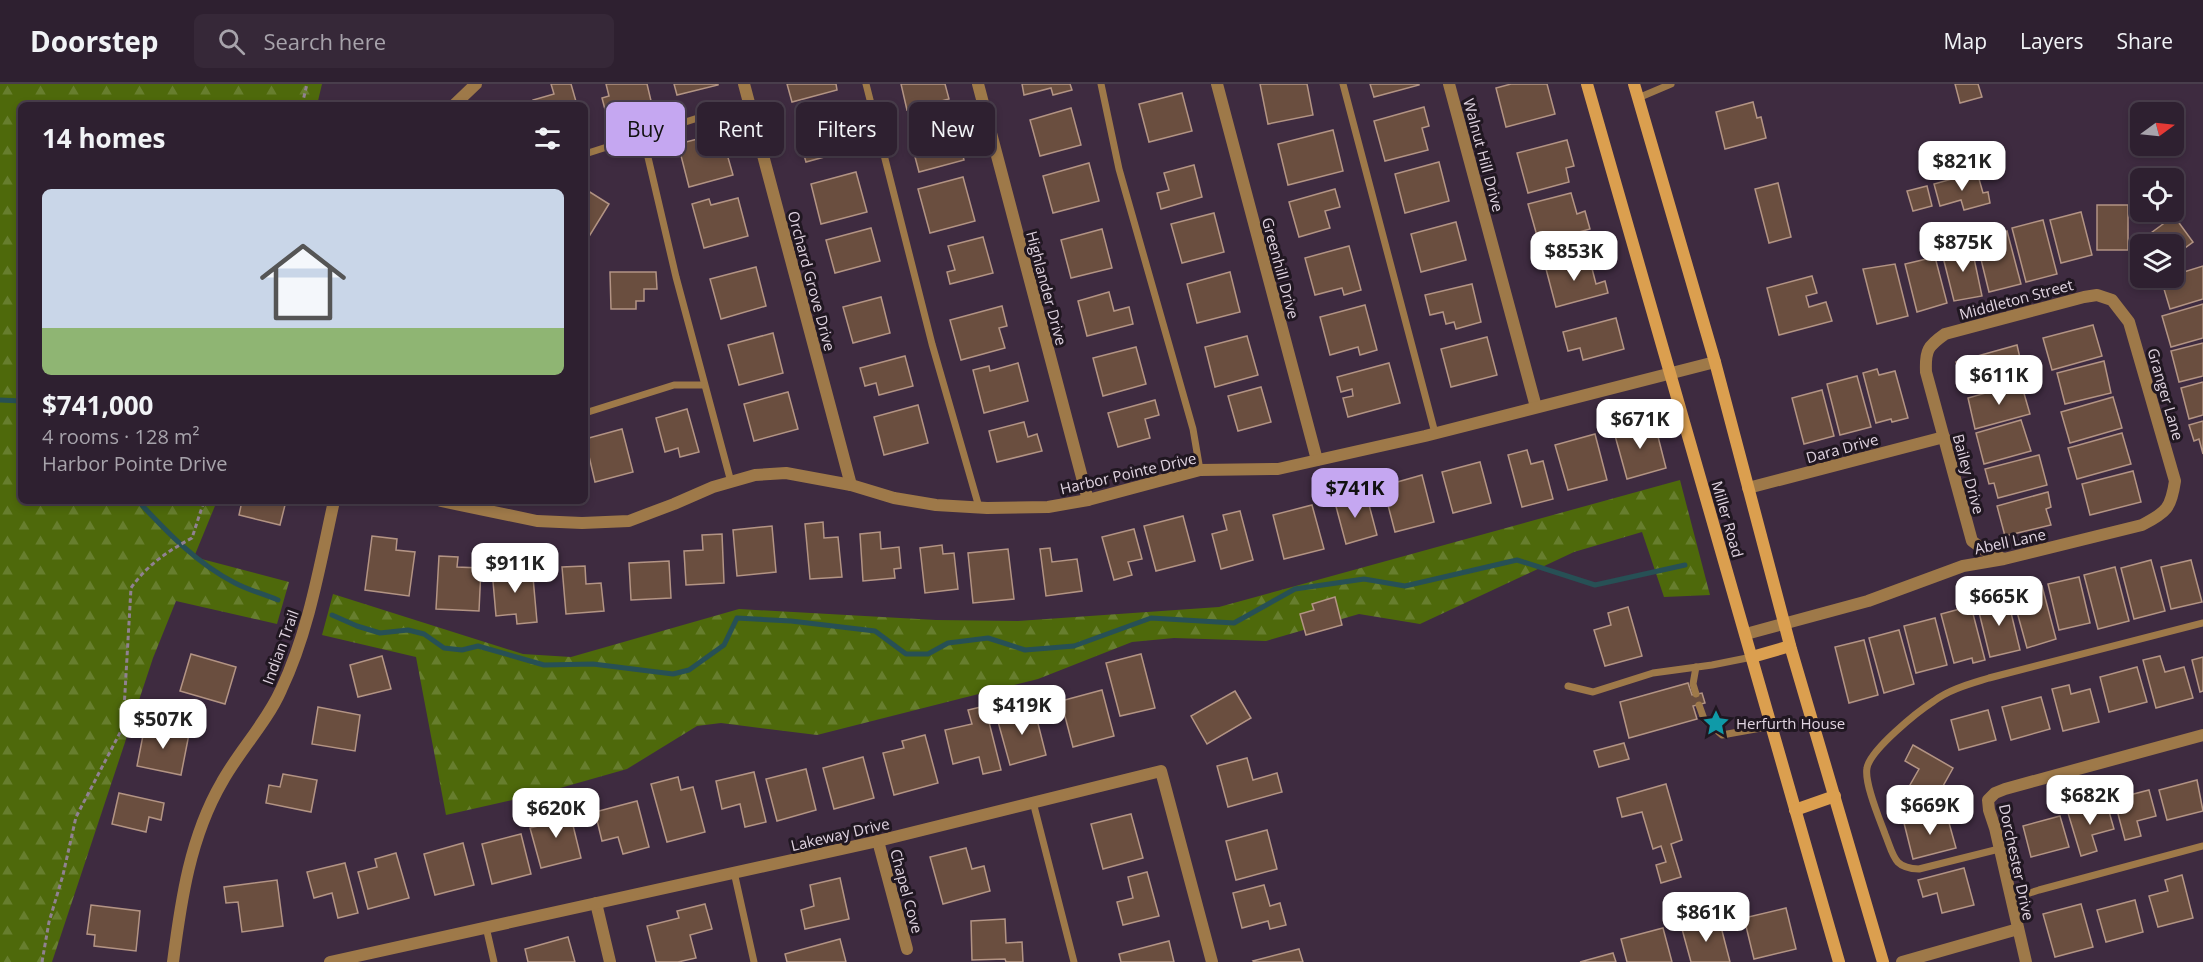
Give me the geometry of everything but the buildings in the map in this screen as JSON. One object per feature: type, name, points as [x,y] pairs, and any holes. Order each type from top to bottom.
[{"type":"main road","name":"Miller Road","points":[[1587,84],[1839,962]]},
{"type":"main road","name":"Miller Road","points":[[1634,84],[1715,362],[1790,646],[1883,962]]},
{"type":"main road","points":[[1752,657],[1790,646]]},
{"type":"main road","points":[[1796,810],[1834,796]]},
{"type":"street","points":[[457,102],[476,84]]},
{"type":"street","name":"Orchard Grove Drive","points":[[744,84],[748,102]]},
{"type":"street","name":"Highlander Drive","points":[[978,84],[1088,500]]},
{"type":"street","name":"Greenhill Drive","points":[[1217,84],[1317,460]]},
{"type":"street","name":"Walnut Hill Drive","points":[[1449,84],[1536,407]]},
{"type":"street","name":"Orchard Grove Drive","points":[[763,156],[851,485]]},
{"type":"street","name":"Middleton Street","points":[[1931,344],[1945,334],[2084,297],[2097,295],[2112,300]]},
{"type":"street","name":"Granger Lane","points":[[2112,300],[2130,322],[2175,481],[2172,502]]},
{"type":"street","name":"Bailey Drive","points":[[1931,344],[1925,356],[1926,372],[1972,541],[1987,552],[2004,560]]},
{"type":"street","name":"Harbor Pointe Drive","points":[[455,504],[537,521],[582,523],[629,521],[713,487],[755,475],[786,473],[851,485],[894,498],[936,505],[1048,507],[1088,500],[1200,470],[1278,469],[1435,433],[1715,362]]},
{"type":"street","name":"Dara Drive","points":[[1748,488],[1944,437]]},
{"type":"street","name":"Abell Lane","points":[[1746,634],[1868,601],[1964,566],[2004,560],[2142,525],[2163,514],[2172,502]]},
{"type":"street","name":"Indian Trail","points":[[173,962],[179,917],[202,820],[222,782],[280,693],[292,665],[309,610],[333,504]]},
{"type":"street","name":"Dorchester Drive","points":[[1902,962],[2018,929],[1989,810],[1988,800],[1995,793],[2203,735]]},
{"type":"street","name":"Lakeway Drive","points":[[330,962],[359,958],[486,927],[878,841],[1161,771],[1212,962]]},
{"type":"street","name":"Chapel Cove","points":[[878,841],[907,950]]},
{"type":"street","points":[[596,903],[610,962]]},
{"type":"street","points":[[2018,929],[2026,962]]},
{"type":"lane","points":[[866,84],[932,344],[979,507]]},
{"type":"lane","points":[[1101,84],[1119,170],[1193,429],[1200,470]]},
{"type":"lane","points":[[1343,84],[1435,433]]},
{"type":"lane","points":[[1638,98],[1671,84]]},
{"type":"lane","points":[[588,153],[606,147]]},
{"type":"lane","points":[[648,156],[676,277],[731,482]]},
{"type":"lane","points":[[588,412],[674,386],[704,385]]},
{"type":"lane","points":[[1999,849],[1919,869],[1907,869],[1896,862],[1873,802],[1866,770],[1879,746],[1934,700],[1960,687],[2203,623]]},
{"type":"lane","points":[[1568,686],[1593,692],[1653,673],[1752,657]]},
{"type":"lane","points":[[1696,667],[1693,684],[1696,694]]},
{"type":"lane","points":[[1699,705],[1704,719],[1722,735],[1772,726]]},
{"type":"lane","points":[[1033,802],[1074,962]]},
{"type":"lane","points":[[2011,899],[2203,846]]},
{"type":"lane","points":[[734,873],[754,962]]},
{"type":"lane","points":[[486,927],[494,962]]},
{"type":"path","points":[[303,102],[307,84]]},
{"type":"path","points":[[42,962],[49,922],[63,875],[76,817],[123,727],[131,588],[142,573],[174,548],[191,539],[203,504]]},
{"type":"green space","points":[[0,84],[322,84],[318,102],[18,102],[18,504],[216,504],[194,557],[289,582],[277,624],[176,601],[153,658],[52,962],[0,962]]},
{"type":"green space","points":[[1680,480],[1710,595],[1664,597],[1642,532],[1574,552],[1420,624],[1359,614],[1266,641],[1174,638],[1132,642],[1038,679],[817,735],[721,723],[697,726],[627,769],[539,794],[446,815],[416,657],[322,635],[333,594],[523,654],[571,657],[739,609],[936,620],[1018,621],[1219,607]]},
{"type":"waterway","points":[[0,400],[18,401]]},
{"type":"waterway","points":[[141,504],[171,535],[207,566],[240,585],[278,600]]},
{"type":"waterway","points":[[332,615],[380,633],[408,630],[424,634],[444,648],[462,650],[478,646],[544,665],[593,664],[673,674],[689,670],[724,645],[737,618],[791,621],[875,631],[906,654],[928,654],[948,643],[988,638],[1025,650],[1074,646],[1151,618],[1234,623],[1295,589],[1364,579],[1405,586],[1517,560],[1595,585],[1685,565]]},
{"type":"place","name":"Herfurth House","points":[[1716,723]]}]
